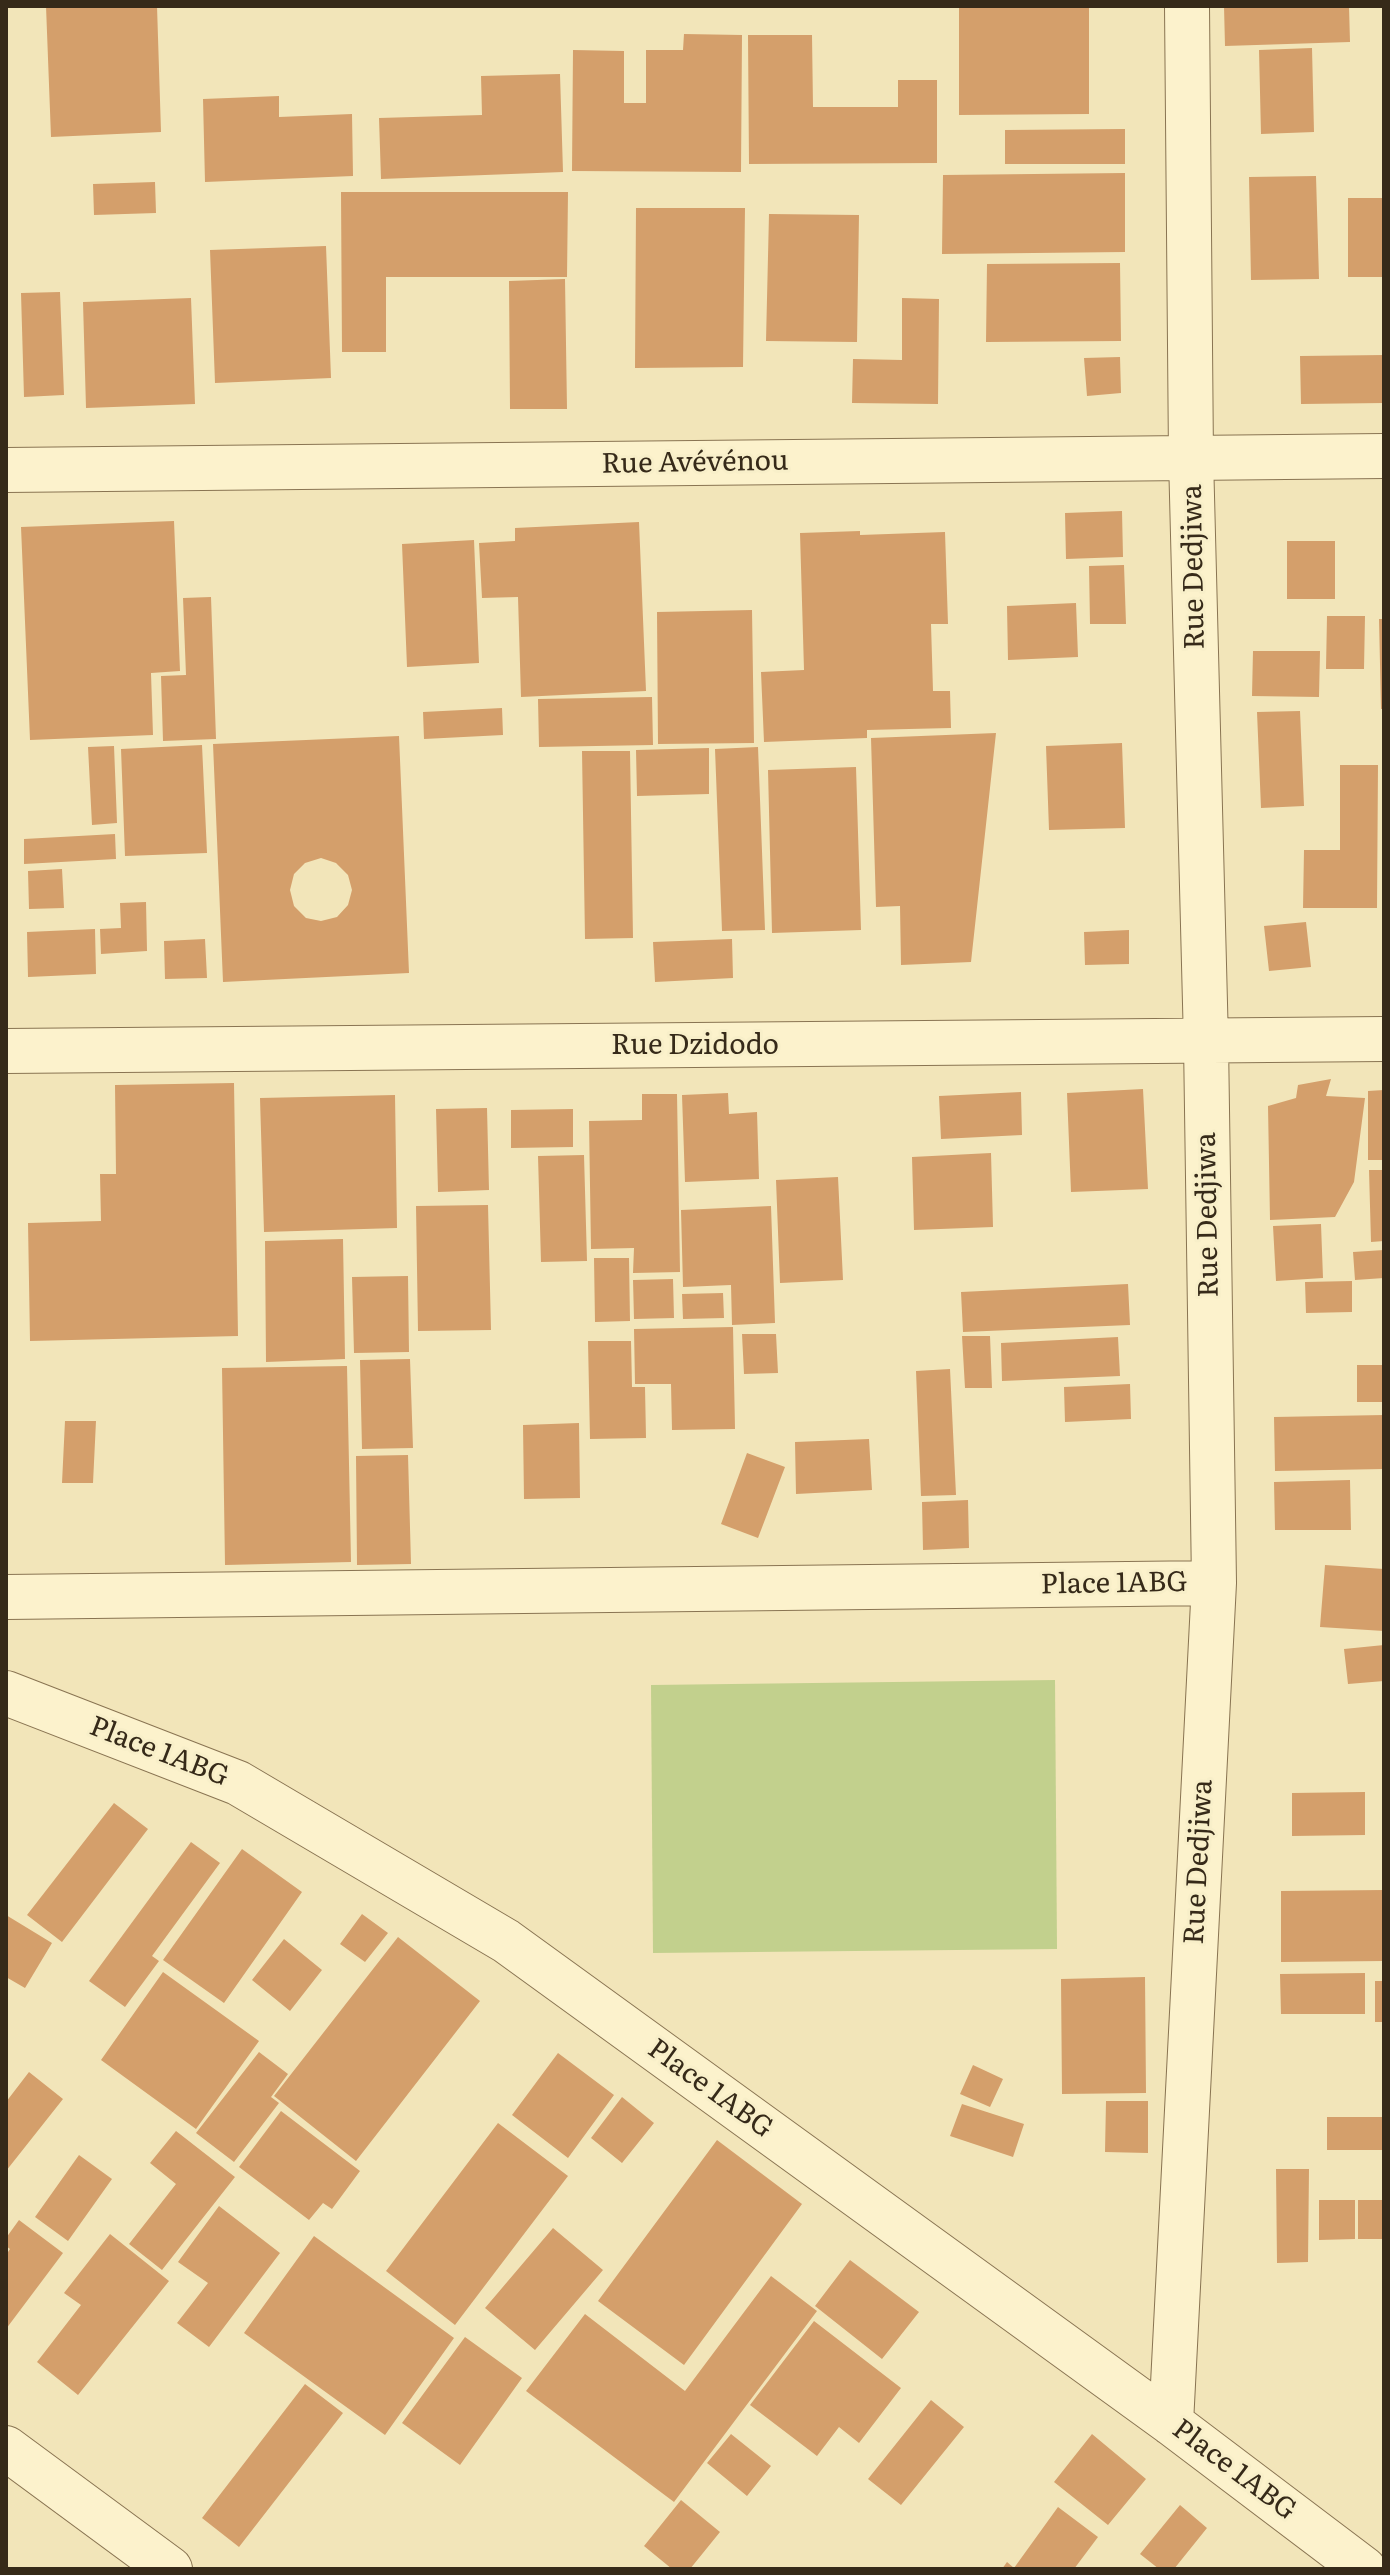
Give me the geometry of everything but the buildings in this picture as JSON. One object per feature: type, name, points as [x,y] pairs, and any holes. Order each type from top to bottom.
[{"type":"street","name":"Rue Dedjiwa","points":[[1171,2423],[1214,1583],[1206,1042],[1191,457],[1187,6]]},
{"type":"street","name":"Rue Avévénou","points":[[6,470],[1384,456]]},
{"type":"street","name":"Rue Dzidodo","points":[[6,1051],[1384,1039]]},
{"type":"street","name":"Place 1ABG","points":[[6,1597],[1214,1583]]},
{"type":"street","name":"Place 1ABG","points":[[6,1693],[238,1783],[506,1941],[1171,2423],[1364,2569]]},
{"type":"street","points":[[6,2448],[170,2569]]},
{"type":"green space","points":[[1055,1680],[1057,1949],[653,1953],[651,1685]]}]
